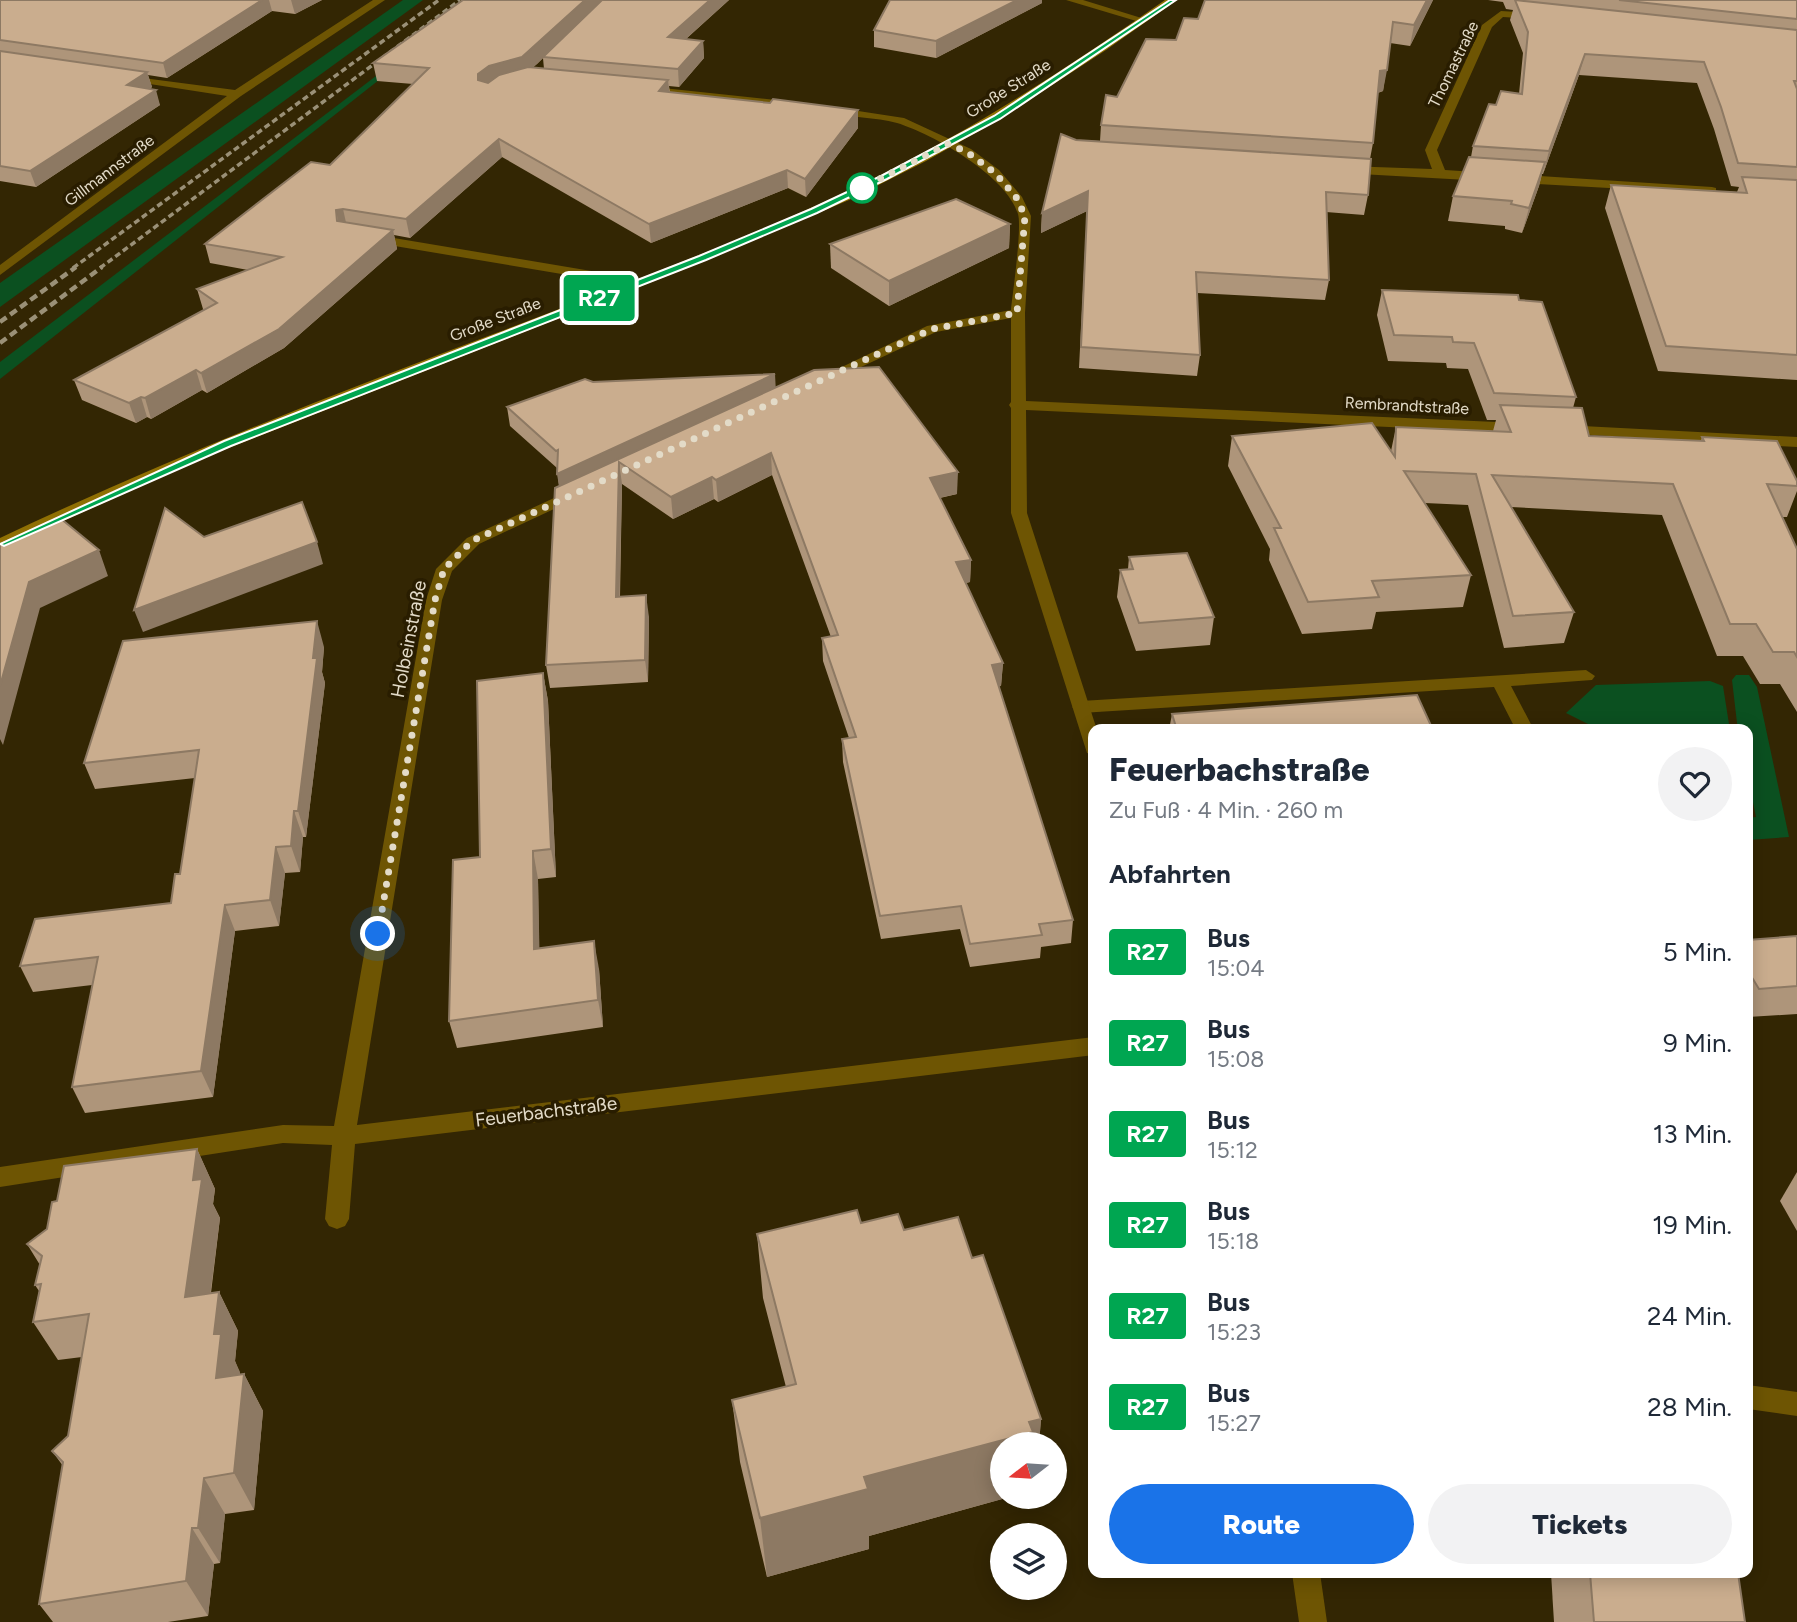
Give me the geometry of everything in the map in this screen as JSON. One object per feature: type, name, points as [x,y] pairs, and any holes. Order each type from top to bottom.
[{"type":"main road","name":"Große Straße","points":[[0,544],[266,428],[639,283],[814,211],[948,144],[1040,90],[1172,0]]},
{"type":"street","name":"Gillmannstraße","points":[[0,271],[237,94],[380,0]]},
{"type":"street","points":[[1071,0],[1143,20]]},
{"type":"street","name":"Thomastraße","points":[[1440,173],[1431,150],[1487,25],[1501,14],[1544,17]]},
{"type":"street","points":[[106,75],[237,94]]},
{"type":"street","points":[[638,89],[810,107]]},
{"type":"street","points":[[823,108],[900,120],[967,152],[995,173],[1016,197],[1025,216],[1017,313],[1019,513],[1088,731]]},
{"type":"street","points":[[1334,170],[1440,173],[1728,192]]},
{"type":"street","points":[[360,236],[639,283]]},
{"type":"street","points":[[807,386],[932,329],[1017,313]]},
{"type":"street","name":"Rembrandtstraße","points":[[1016,405],[1797,442]]},
{"type":"street","name":"Holbeinstraße","points":[[337,1219],[344,1136],[435,600],[444,569],[472,541],[597,484]]},
{"type":"street","points":[[1080,707],[1586,676]]},
{"type":"street","points":[[1500,682],[1522,724]]},
{"type":"street","name":"Feuerbachstraße","points":[[0,1177],[283,1134],[344,1136],[1088,1047]]},
{"type":"street","points":[[1753,1398],[1797,1404]]},
{"type":"street","points":[[1307,1578],[1313,1622]]},
{"type":"green space","points":[[403,0],[423,0],[0,307],[0,283]]},
{"type":"green space","points":[[476,0],[450,24],[0,379],[0,362]]},
{"type":"green space","points":[[1736,675],[1749,675],[1757,687],[1789,837],[1753,840],[1753,817],[1756,817],[1753,802],[1753,724],[1737,724],[1732,680]]},
{"type":"green space","points":[[1710,681],[1723,686],[1729,724],[1588,724],[1566,713],[1596,685]]},
{"type":"building","points":[[0,0],[262,0],[163,63],[0,40]]},
{"type":"building","points":[[463,0],[585,0],[522,57],[489,66],[478,74],[478,80],[488,83],[499,75],[528,67],[668,80],[659,91],[770,103],[773,99],[858,110],[805,179],[787,170],[649,224],[499,139],[406,219],[336,210],[337,221],[393,230],[279,329],[201,373],[196,370],[145,398],[141,397],[129,403],[74,380],[217,303],[197,289],[282,257],[205,244],[311,162],[330,165],[429,68],[373,63]]},
{"type":"building","points":[[602,0],[710,0],[668,37],[703,41],[678,69],[543,57]]},
{"type":"building","points":[[890,0],[1017,0],[936,41],[874,30]]},
{"type":"building","points":[[1205,0],[1427,0],[1414,25],[1393,22],[1387,70],[1380,71],[1373,143],[1101,125],[1106,95],[1117,97],[1146,39],[1176,40],[1184,18],[1198,19]]},
{"type":"building","points":[[1515,0],[1797,30],[1797,81],[1794,81],[1797,89],[1797,167],[1738,163],[1704,62],[1585,54],[1549,151],[1473,146],[1489,104],[1496,105],[1501,91],[1522,94],[1528,32]]},
{"type":"building","points":[[1619,0],[1797,0],[1797,19]]},
{"type":"building","points":[[0,51],[147,72],[127,85],[156,90],[30,171],[0,166]]},
{"type":"building","points":[[1061,134],[1076,140],[1371,159],[1368,195],[1326,192],[1329,280],[1196,272],[1200,355],[1081,347],[1088,191],[1042,213]]},
{"type":"building","points":[[1469,157],[1545,162],[1529,208],[1511,204],[1512,201],[1453,196]]},
{"type":"building","points":[[1742,177],[1797,180],[1797,355],[1666,346],[1611,185],[1747,193]]},
{"type":"building","points":[[956,199],[1010,224],[889,281],[830,244]]},
{"type":"building","points":[[1382,290],[1518,295],[1519,300],[1542,302],[1576,397],[1494,393],[1474,343],[1453,342],[1452,337],[1394,335]]},
{"type":"building","points":[[879,367],[958,472],[930,478],[971,560],[956,562],[1003,663],[992,665],[1073,920],[1039,924],[1042,935],[970,944],[961,906],[880,916],[842,739],[856,737],[822,638],[838,635],[771,453],[716,480],[712,477],[671,497],[619,462],[616,597],[646,595],[645,660],[546,665],[555,488],[814,370]]},
{"type":"building","points":[[775,374],[557,474],[558,450],[507,407],[585,379],[593,382]]},
{"type":"building","points":[[1500,405],[1582,408],[1589,436],[1777,441],[1797,481],[1797,486],[1767,484],[1797,549],[1797,657],[1794,652],[1773,652],[1756,624],[1730,624],[1673,484],[1492,475],[1574,612],[1513,616],[1476,474],[1404,471],[1471,575],[1372,581],[1379,597],[1308,602],[1274,528],[1281,528],[1232,436],[1372,423],[1395,457],[1396,427],[1511,432]]},
{"type":"building","points":[[302,502],[317,542],[134,610],[165,508],[204,537]]},
{"type":"building","points":[[60,518],[99,550],[29,582],[0,686],[0,544]]},
{"type":"building","points":[[1187,553],[1214,617],[1139,623],[1120,570],[1133,569],[1129,557]]},
{"type":"building","points":[[317,621],[313,658],[317,658],[298,811],[294,811],[291,846],[276,847],[270,900],[225,905],[201,1071],[72,1087],[98,957],[20,966],[35,919],[171,903],[175,874],[180,874],[199,750],[84,763],[123,641]]},
{"type":"building","points":[[543,673],[551,849],[533,851],[534,949],[594,941],[598,1000],[449,1021],[453,860],[480,857],[477,681]]},
{"type":"building","points":[[1417,695],[1430,724],[1175,724],[1172,714]]},
{"type":"building","points":[[1797,936],[1797,986],[1759,989],[1753,979],[1753,940]]},
{"type":"building","points":[[197,1149],[193,1180],[202,1179],[185,1297],[219,1292],[214,1334],[221,1334],[216,1378],[244,1374],[234,1473],[204,1478],[198,1528],[192,1528],[186,1581],[39,1604],[63,1462],[52,1451],[68,1436],[89,1314],[33,1322],[41,1284],[35,1285],[42,1256],[27,1244],[47,1229],[52,1202],[57,1201],[64,1166]]},
{"type":"building","points":[[857,1210],[861,1223],[898,1214],[904,1230],[958,1217],[972,1258],[983,1255],[1041,1419],[1029,1422],[1033,1432],[990,1432],[990,1443],[864,1477],[868,1489],[760,1518],[732,1400],[796,1384],[757,1234]]},
{"type":"building","points":[[1590,1578],[1739,1578],[1745,1622],[1594,1622]]},
{"type":"railway","points":[[73,268],[439,0]]},
{"type":"railway","points":[[100,268],[460,0]]},
{"type":"railway","points":[[0,322],[76,267]]},
{"type":"railway","points":[[0,343],[102,267]]},
{"type":"bus line","name":"R27","points":[[0,544],[202,454],[355,391],[702,258],[814,211],[884,178],[997,117],[1172,0]]},
{"type":"route","points":[[378,934],[435,600],[444,569],[472,541],[932,329],[1017,313],[1025,216],[1016,197],[995,173],[967,152],[948,144],[862,188]]}]
